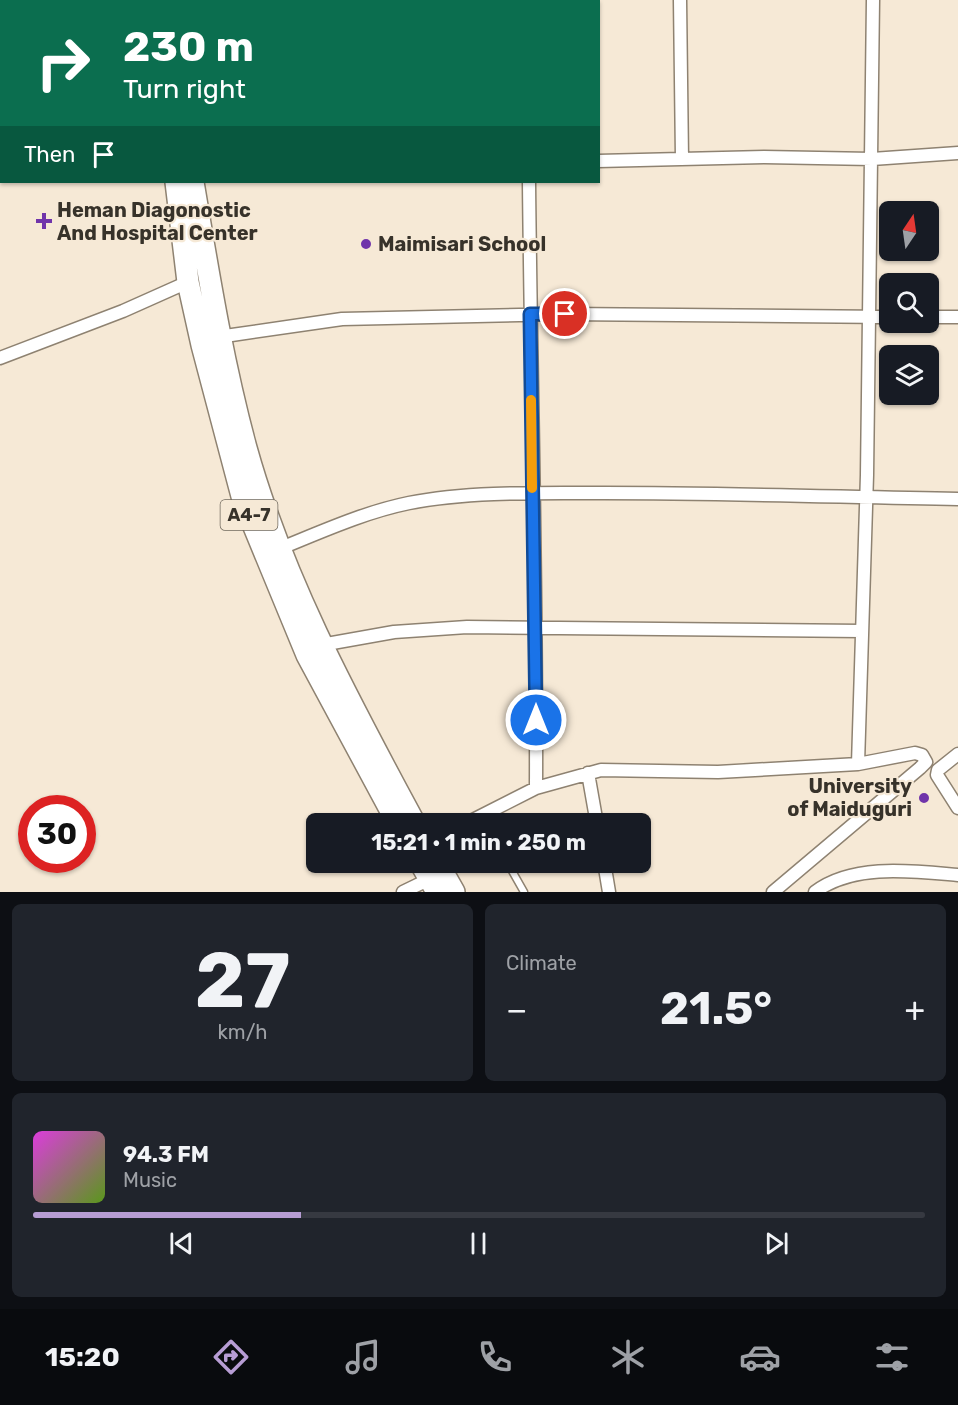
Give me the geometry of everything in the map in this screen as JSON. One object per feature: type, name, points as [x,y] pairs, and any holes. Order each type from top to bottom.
[{"type":"highway","name":"A4-7","points":[[176,183],[188,282],[202,345],[243,500],[307,655],[336,692],[408,813]]},
{"type":"highway","name":"A4-7","points":[[193,183],[218,337],[247,450],[281,548],[321,645],[336,692],[393,813]]},
{"type":"highway","points":[[434,874],[454,892]]},
{"type":"street","points":[[680,0],[682,159]]},
{"type":"street","points":[[858,764],[866,497],[873,0]]},
{"type":"street","points":[[600,161],[872,159],[958,153]]},
{"type":"street","points":[[529,183],[532,493],[537,628],[536,788]]},
{"type":"street","points":[[0,358],[123,311],[188,282]]},
{"type":"street","points":[[218,337],[342,319],[530,314],[879,317]]},
{"type":"street","points":[[939,317],[958,317]]},
{"type":"street","points":[[281,548],[353,519],[410,503],[532,493],[726,493],[958,499]]},
{"type":"street","points":[[321,645],[394,632],[467,627],[862,632]]},
{"type":"street","points":[[487,813],[536,788],[602,770],[718,772],[858,764],[915,753],[922,755],[926,762],[773,892]]},
{"type":"street","points":[[958,754],[938,770],[937,776],[958,808]]},
{"type":"street","points":[[588,773],[595,813]]},
{"type":"street","points":[[815,892],[835,879],[852,874],[921,872],[958,875]]},
{"type":"street","points":[[606,873],[609,892]]},
{"type":"street","points":[[402,892],[434,874]]},
{"type":"lane","points":[[513,873],[524,892]]},
{"type":"slow traffic","points":[[531,400],[532,488]]},
{"type":"place","name":"Heman Diagonostic And Hospital Center","points":[[44,221]]},
{"type":"place","name":"Maimisari School","points":[[366,244]]},
{"type":"place","name":"University of Maiduguri","points":[[924,798]]},
{"type":"route","points":[[536,720],[537,628],[532,493],[530,314],[565,314]]}]
